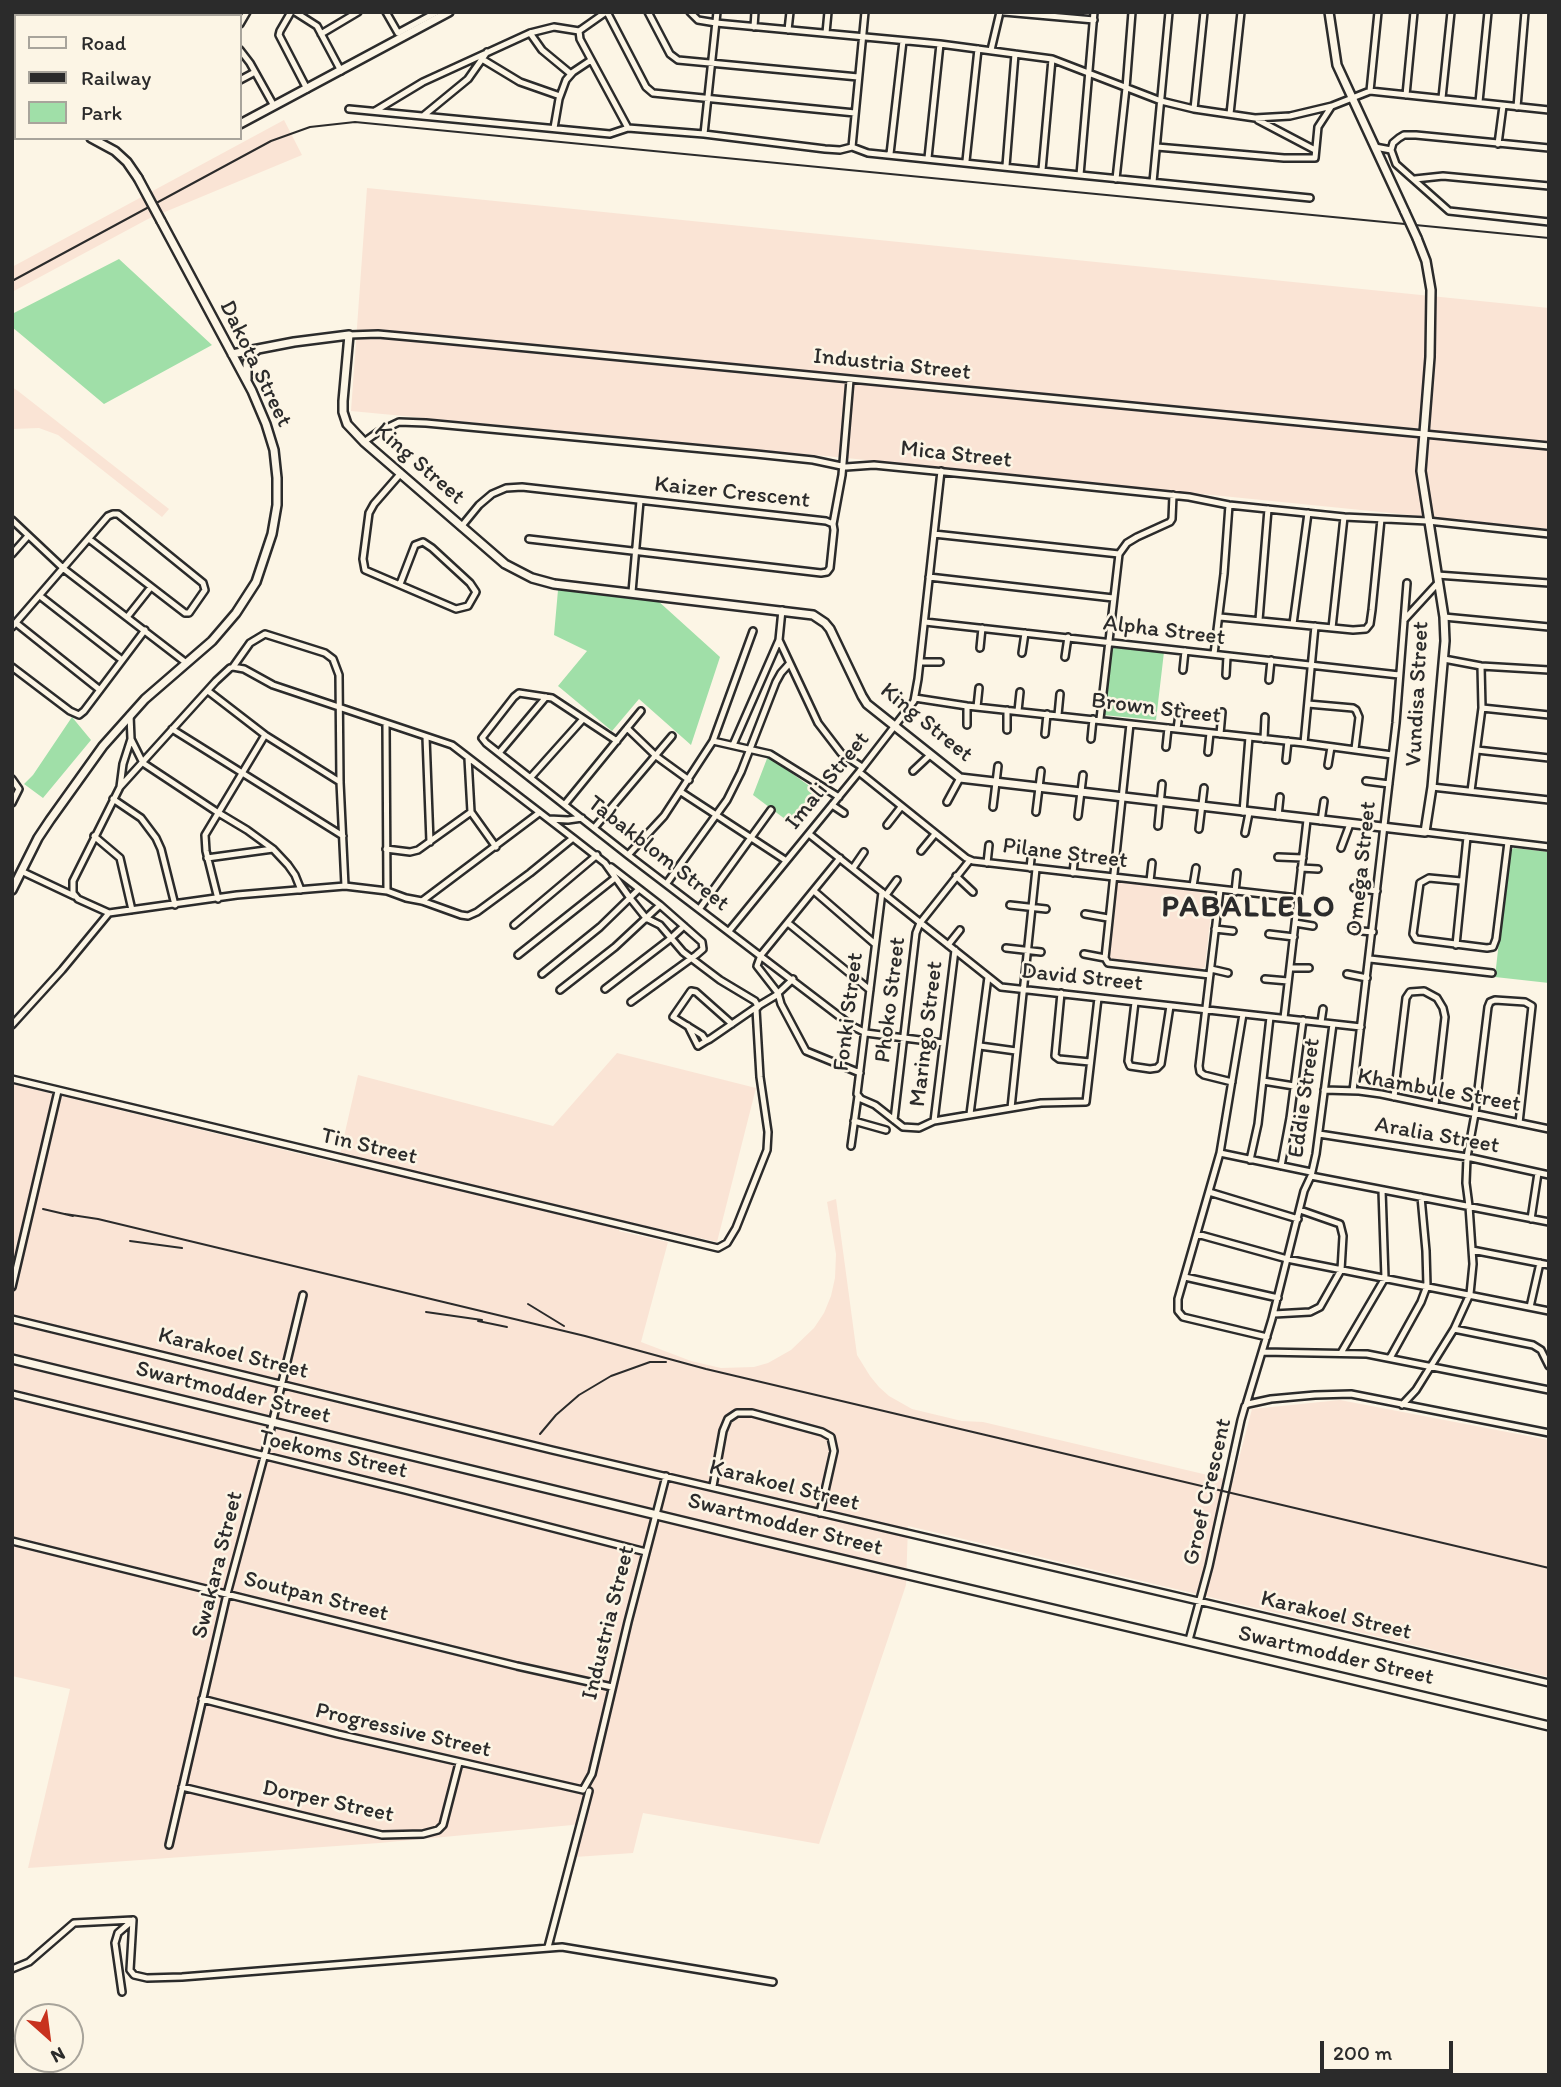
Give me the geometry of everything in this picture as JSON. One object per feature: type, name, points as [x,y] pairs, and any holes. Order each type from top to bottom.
[{"type":"street","points":[[307,89],[279,35],[293,12],[314,24],[341,71]]},
{"type":"street","points":[[321,34],[358,12]]},
{"type":"street","points":[[386,12],[400,36]]},
{"type":"street","points":[[242,123],[341,71],[437,12]]},
{"type":"street","points":[[400,36],[449,12]]},
{"type":"street","points":[[375,111],[423,82],[530,33],[554,27],[579,31],[607,12],[649,91],[656,94],[855,113]]},
{"type":"street","points":[[648,12],[673,58],[858,77]]},
{"type":"street","points":[[690,12],[698,20],[716,23],[940,44],[1052,59],[1161,101],[1255,118],[1290,116],[1332,106],[1370,91],[1549,110]]},
{"type":"street","points":[[704,134],[717,12]]},
{"type":"street","points":[[754,27],[755,12]]},
{"type":"street","points":[[789,30],[790,12]]},
{"type":"street","points":[[825,33],[828,12]]},
{"type":"street","points":[[852,147],[865,12]]},
{"type":"street","points":[[991,51],[1002,12],[1094,20]]},
{"type":"street","points":[[1080,175],[1094,12]]},
{"type":"street","points":[[1116,179],[1132,12]]},
{"type":"street","points":[[1153,182],[1169,12]]},
{"type":"street","points":[[1194,109],[1204,12]]},
{"type":"street","points":[[1230,114],[1241,12]]},
{"type":"street","name":"Vundisa Street","points":[[1329,12],[1335,56],[1417,239],[1428,267],[1431,290],[1430,357],[1421,471],[1444,617],[1444,659],[1426,832]]},
{"type":"street","points":[[1370,91],[1377,12]]},
{"type":"street","points":[[1406,95],[1414,12]]},
{"type":"street","points":[[1442,98],[1451,12]]},
{"type":"street","points":[[1479,102],[1488,12]]},
{"type":"street","points":[[1517,107],[1525,12]]},
{"type":"street","points":[[579,31],[580,39],[628,128]]},
{"type":"street","points":[[530,33],[542,50],[571,75]]},
{"type":"street","points":[[891,154],[903,41]]},
{"type":"street","points":[[928,158],[940,44]]},
{"type":"street","points":[[966,162],[978,49]]},
{"type":"street","points":[[422,116],[468,79],[487,52]]},
{"type":"street","points":[[242,53],[274,106]]},
{"type":"street","points":[[1006,166],[1015,54]]},
{"type":"street","points":[[482,59],[520,82],[560,96]]},
{"type":"street","points":[[1042,170],[1052,59]]},
{"type":"street","points":[[554,128],[564,84],[591,60]]},
{"type":"street","points":[[242,79],[255,72]]},
{"type":"street","points":[[1157,147],[1299,159],[1315,158],[1318,127],[1332,106]]},
{"type":"street","points":[[1498,144],[1503,106]]},
{"type":"street","points":[[349,109],[610,134],[628,128],[825,149],[840,150],[852,147],[868,153],[1310,198]]},
{"type":"street","points":[[1255,118],[1315,150]]},
{"type":"street","points":[[1549,148],[1408,135],[1396,141],[1391,150],[1395,162],[1449,211],[1549,222]]},
{"type":"street","name":"Dakota Street","points":[[12,890],[38,838],[64,798],[130,715],[185,662],[218,635],[236,613],[256,582],[272,534],[277,492],[274,450],[261,409],[138,178],[116,151],[95,140]]},
{"type":"street","points":[[1375,147],[1391,150]]},
{"type":"street","points":[[1415,179],[1443,176],[1549,186]]},
{"type":"street","name":"Industria Street","points":[[232,354],[349,335],[378,334],[1549,446]]},
{"type":"street","name":"King Street","points":[[349,335],[343,412],[347,424],[364,442],[505,564],[532,578],[554,584],[813,615],[825,623],[832,633],[864,700],[960,778],[1549,847]]},
{"type":"street","points":[[247,382],[249,358],[265,347]]},
{"type":"street","points":[[833,524],[842,466],[850,380]]},
{"type":"street","name":"Mica Street","points":[[364,442],[393,424],[411,421],[756,454],[842,466],[874,465],[941,471],[1173,495],[1229,505],[1343,517],[1427,520],[1549,534]]},
{"type":"street","name":"Imali Street","points":[[729,931],[861,770],[915,698],[941,471]]},
{"type":"street","points":[[400,584],[415,545],[423,542],[474,586],[476,592],[468,606],[456,609],[364,568],[369,513],[401,473]]},
{"type":"street","name":"Kaizer Crescent","points":[[461,527],[487,498],[498,491],[513,487],[826,521],[833,524],[834,530],[831,566],[824,573],[529,539]]},
{"type":"street","points":[[1100,719],[1119,554],[1122,548],[1137,537],[1170,522],[1173,495]]},
{"type":"street","points":[[632,592],[640,501]]},
{"type":"street","points":[[1214,654],[1220,617],[1229,505]]},
{"type":"street","points":[[1259,620],[1268,509]]},
{"type":"street","points":[[1293,624],[1308,513]]},
{"type":"street","points":[[89,539],[187,614],[202,595],[205,586],[118,514],[108,516],[14,625],[100,690]]},
{"type":"street","points":[[1332,628],[1343,517]]},
{"type":"street","points":[[1220,617],[1360,631],[1366,629],[1373,610],[1381,519]]},
{"type":"street","points":[[12,520],[64,569],[185,662]]},
{"type":"street","points":[[934,534],[1119,554]]},
{"type":"street","points":[[12,554],[28,536]]},
{"type":"street","points":[[929,577],[1113,598]]},
{"type":"street","points":[[1405,620],[1437,579],[1549,583]]},
{"type":"street","name":"Omega Street","points":[[1353,1091],[1389,784],[1407,583]]},
{"type":"street","points":[[128,616],[151,587]]},
{"type":"street","points":[[40,596],[122,660]]},
{"type":"street","points":[[733,745],[779,640],[782,610]]},
{"type":"street","points":[[1444,617],[1549,627]]},
{"type":"street","name":"Alpha Street","points":[[925,622],[1399,675]]},
{"type":"street","points":[[1304,743],[1315,626]]},
{"type":"street","points":[[980,648],[982,628]]},
{"type":"street","points":[[12,667],[75,715],[82,714],[145,631]]},
{"type":"street","points":[[628,855],[664,816],[713,740],[753,631]]},
{"type":"street","points":[[1022,653],[1026,633]]},
{"type":"street","points":[[74,896],[73,881],[120,787],[233,667],[250,643],[265,634],[325,653],[337,666],[345,886]]},
{"type":"street","points":[[1065,657],[1068,637]]},
{"type":"street","name":"Pilane Street","points":[[779,640],[811,711],[831,742],[901,807],[970,860],[1298,898]]},
{"type":"street","points":[[1183,670],[1185,651]]},
{"type":"street","points":[[1226,675],[1227,656]]},
{"type":"street","points":[[1444,659],[1481,666],[1549,670]]},
{"type":"street","points":[[1269,680],[1271,660]]},
{"type":"street","points":[[920,662],[940,662]]},
{"type":"street","points":[[667,883],[718,815],[734,786],[776,682],[789,664]]},
{"type":"street","points":[[1471,791],[1482,708],[1481,666]]},
{"type":"street","points":[[233,667],[244,669],[274,685],[446,742],[597,855],[702,942],[703,949],[631,1002]]},
{"type":"street","points":[[977,707],[979,688]]},
{"type":"street","points":[[208,691],[265,735],[340,782]]},
{"type":"street","points":[[1018,711],[1020,692]]},
{"type":"street","points":[[546,697],[499,753],[482,738],[516,695],[525,694],[546,697],[556,701],[617,741]]},
{"type":"street","points":[[1058,715],[1060,694]]},
{"type":"street","name":"Brown Street","points":[[915,698],[1392,755]]},
{"type":"street","points":[[1308,704],[1356,710],[1359,718],[1355,749]]},
{"type":"street","points":[[967,706],[967,725]]},
{"type":"street","points":[[1177,729],[1180,707]]},
{"type":"street","points":[[1482,708],[1549,715]]},
{"type":"street","points":[[1007,710],[1007,730]]},
{"type":"street","points":[[565,804],[641,711]]},
{"type":"street","points":[[1220,734],[1223,712]]},
{"type":"street","points":[[1045,734],[1047,714]]},
{"type":"street","points":[[120,787],[123,764],[131,739],[130,715]]},
{"type":"street","points":[[1264,739],[1265,717]]},
{"type":"street","points":[[531,777],[583,719]]},
{"type":"street","points":[[1091,739],[1093,719]]},
{"type":"street","points":[[386,724],[387,891]]},
{"type":"street","points":[[1130,724],[1105,958],[1108,963],[1228,973]]},
{"type":"street","points":[[627,728],[656,756],[688,780]]},
{"type":"street","points":[[1166,747],[1168,728]]},
{"type":"street","points":[[172,729],[343,836]]},
{"type":"street","points":[[1208,752],[1210,733]]},
{"type":"street","points":[[218,899],[204,838],[265,735]]},
{"type":"street","points":[[595,827],[672,736]]},
{"type":"street","points":[[426,737],[430,842]]},
{"type":"street","points":[[1245,833],[1249,737]]},
{"type":"street","points":[[131,739],[143,763],[273,849],[295,875],[301,890]]},
{"type":"street","points":[[713,740],[775,756],[839,797]]},
{"type":"street","points":[[1286,760],[1288,741]]},
{"type":"street","points":[[1328,765],[1331,747]]},
{"type":"street","points":[[1477,750],[1549,758]]},
{"type":"street","name":"Tabakblom Street","points":[[499,753],[852,1026],[866,1032]]},
{"type":"street","points":[[913,771],[930,755]]},
{"type":"street","points":[[468,758],[471,812],[496,847]]},
{"type":"street","points":[[993,807],[998,766]]},
{"type":"street","points":[[1036,812],[1041,771]]},
{"type":"street","points":[[1078,816],[1083,775]]},
{"type":"street","points":[[947,802],[960,778]]},
{"type":"street","points":[[12,779],[19,789],[12,803]]},
{"type":"street","points":[[1366,781],[1389,784]]},
{"type":"street","points":[[1158,826],[1161,784]]},
{"type":"street","points":[[1432,787],[1549,800]]},
{"type":"street","points":[[1199,829],[1204,788]]},
{"type":"street","points":[[681,792],[785,860]]},
{"type":"street","points":[[1278,816],[1280,797]]},
{"type":"street","points":[[113,799],[141,818],[156,838],[175,905]]},
{"type":"street","points":[[1321,821],[1324,802]]},
{"type":"street","points":[[832,805],[844,813]]},
{"type":"street","points":[[887,825],[901,807]]},
{"type":"street","points":[[699,908],[771,810]]},
{"type":"street","points":[[386,849],[415,851],[471,812]]},
{"type":"street","points":[[422,901],[539,813]]},
{"type":"street","points":[[546,819],[582,818]]},
{"type":"street","points":[[1284,1018],[1307,820]]},
{"type":"street","points":[[1340,848],[1350,824]]},
{"type":"street","name":"David Street","points":[[809,834],[1001,987],[1361,1027]]},
{"type":"street","points":[[921,851],[935,834]]},
{"type":"street","points":[[94,836],[120,858],[132,910]]},
{"type":"street","points":[[1456,944],[1467,837]]},
{"type":"street","points":[[21,871],[109,913],[345,886],[387,891],[461,915],[472,915],[573,838]]},
{"type":"street","points":[[1461,881],[1429,878],[1420,883],[1414,937],[1419,941],[1489,948],[1495,944],[1508,842]]},
{"type":"street","points":[[987,863],[989,845]]},
{"type":"street","points":[[207,858],[273,849]]},
{"type":"street","points":[[1011,1108],[1031,908],[1032,850]]},
{"type":"street","points":[[853,868],[864,852]]},
{"type":"street","points":[[1073,873],[1074,854]]},
{"type":"street","points":[[513,925],[597,855]]},
{"type":"street","points":[[1278,857],[1303,858]]},
{"type":"street","points":[[840,858],[761,955],[758,968],[778,993],[806,1051],[860,1073]]},
{"type":"street","name":"Phoko Street","points":[[893,1118],[915,937],[920,923],[970,860]]},
{"type":"street","points":[[606,863],[646,918],[660,925],[691,959],[755,1001],[758,1006]]},
{"type":"street","points":[[1150,881],[1152,863]]},
{"type":"street","points":[[1193,886],[1196,868]]},
{"type":"street","points":[[1301,868],[1318,869]]},
{"type":"street","points":[[1235,892],[1237,873]]},
{"type":"street","points":[[956,876],[973,892]]},
{"type":"street","points":[[518,955],[615,878]]},
{"type":"street","points":[[884,893],[897,880]]},
{"type":"street","points":[[1354,888],[1377,891]]},
{"type":"street","points":[[542,974],[600,927],[639,889]]},
{"type":"street","points":[[1220,890],[1199,1063],[1201,1073],[1206,1076],[1232,1082]]},
{"type":"street","points":[[814,891],[875,943]]},
{"type":"street","name":"Fonki Street","points":[[884,893],[875,943],[858,1096],[893,1118]]},
{"type":"street","points":[[560,990],[615,947],[660,905]]},
{"type":"street","points":[[1010,905],[1046,909]]},
{"type":"street","points":[[12,1025],[109,913]]},
{"type":"street","points":[[1085,914],[1108,918]]},
{"type":"street","points":[[788,923],[870,990]]},
{"type":"street","points":[[1295,923],[1313,926]]},
{"type":"street","points":[[605,989],[684,926]]},
{"type":"street","points":[[1215,929],[1233,930]]},
{"type":"street","points":[[948,945],[960,930]]},
{"type":"street","points":[[1350,930],[1373,932]]},
{"type":"street","points":[[1269,934],[1294,937]]},
{"type":"street","points":[[1006,948],[1041,952]]},
{"type":"street","name":"Maringo Street","points":[[934,1121],[955,950]]},
{"type":"street","points":[[1084,954],[1105,958]]},
{"type":"street","points":[[1370,959],[1492,974]]},
{"type":"street","points":[[1290,968],[1309,968]]},
{"type":"street","points":[[1347,974],[1367,978]]},
{"type":"street","points":[[970,1114],[988,977]]},
{"type":"street","points":[[732,1024],[696,992],[691,991],[673,1017],[688,1025],[706,1041],[769,1001],[793,979]]},
{"type":"street","points":[[1265,979],[1288,981]]},
{"type":"street","points":[[1394,1097],[1406,998],[1410,992],[1424,991],[1437,998],[1445,1017],[1435,1105]]},
{"type":"street","points":[[1061,993],[1055,1056],[1059,1059],[1090,1062]]},
{"type":"street","points":[[893,1118],[911,1128],[970,1114],[1041,1103],[1086,1102],[1098,998]]},
{"type":"street","points":[[1402,1405],[1416,1390],[1454,1329],[1470,1294],[1472,1250],[1466,1184],[1467,1157],[1489,1003],[1495,1000],[1525,1002],[1531,1004],[1532,1009],[1519,1123]]},
{"type":"street","points":[[1135,1002],[1128,1063],[1150,1069],[1159,1067],[1170,1006]]},
{"type":"street","name":"Tin Street","points":[[12,1079],[718,1248],[727,1243],[736,1228],[767,1150],[768,1132],[760,1077],[756,1012],[758,1006]]},
{"type":"street","points":[[1321,1022],[1322,1009]]},
{"type":"street","points":[[1243,1014],[1220,1153],[1177,1305],[1183,1317],[1267,1337]]},
{"type":"street","points":[[1250,1160],[1258,1124],[1270,1017]]},
{"type":"street","points":[[1281,1166],[1303,1020]]},
{"type":"street","name":"Eddie Street","points":[[1245,1406],[1263,1352],[1304,1191],[1311,1174],[1319,1134],[1333,1024]]},
{"type":"street","points":[[866,1032],[943,1043]]},
{"type":"street","points":[[980,1046],[1016,1051]]},
{"type":"street","points":[[1263,1081],[1294,1086]]},
{"type":"street","name":"Khambule Street","points":[[1324,1090],[1394,1097],[1549,1129]]},
{"type":"street","points":[[12,1287],[58,1091]]},
{"type":"street","points":[[851,1146],[858,1096]]},
{"type":"street","points":[[854,1121],[886,1130]]},
{"type":"street","name":"Aralia Street","points":[[1319,1134],[1467,1157],[1549,1175]]},
{"type":"street","points":[[1220,1153],[1382,1190],[1549,1222]]},
{"type":"street","points":[[1531,1219],[1538,1172]]},
{"type":"street","points":[[1341,1353],[1385,1278],[1382,1190]]},
{"type":"street","points":[[1209,1192],[1298,1219]]},
{"type":"street","points":[[1390,1358],[1427,1286],[1420,1197]]},
{"type":"street","points":[[1273,1314],[1310,1312],[1320,1307],[1341,1269],[1343,1236],[1339,1224],[1300,1210]]},
{"type":"street","points":[[1197,1234],[1287,1259],[1549,1311]]},
{"type":"street","points":[[1472,1250],[1549,1265]]},
{"type":"street","points":[[1530,1307],[1540,1264]]},
{"type":"street","points":[[1185,1276],[1278,1298]]},
{"type":"street","name":"Swakara Street","points":[[169,1845],[227,1594],[264,1457],[303,1295]]},
{"type":"street","name":"Karakoel Street","points":[[12,1319],[820,1513],[1549,1683]]},
{"type":"street","points":[[1454,1329],[1533,1345],[1541,1350],[1549,1366]]},
{"type":"street","points":[[1263,1352],[1367,1354],[1549,1390]]},
{"type":"street","name":"Swartmodder Street","points":[[12,1359],[1075,1615],[1549,1726]]},
{"type":"street","name":"Toekoms Street","points":[[12,1394],[646,1552]]},
{"type":"street","name":"Groef Crescent","points":[[1189,1640],[1245,1406],[1271,1399],[1351,1394],[1549,1433]]},
{"type":"street","points":[[713,1486],[728,1419],[737,1413],[751,1413],[822,1432],[831,1437],[834,1451],[820,1513]]},
{"type":"street","name":"Industria Street","points":[[590,1779],[666,1476]]},
{"type":"street","name":"Soutpan Street","points":[[12,1541],[612,1687]]},
{"type":"street","name":"Progressive Street","points":[[202,1699],[579,1790],[583,1790],[590,1779]]},
{"type":"street","name":"Dorper Street","points":[[182,1787],[382,1835],[423,1834],[438,1830],[443,1825],[459,1763]]},
{"type":"street","points":[[548,1948],[589,1791]]},
{"type":"street","points":[[133,1920],[130,1970],[134,1975],[147,1978],[571,1947],[773,1983]]},
{"type":"street","points":[[12,1969],[29,1962],[74,1923],[133,1920]]},
{"type":"street","points":[[122,1992],[115,1943],[118,1933],[133,1920]]},
{"type":"shaded area","points":[[284,120],[302,155],[148,219],[12,292],[12,267]]},
{"type":"shaded area","points":[[367,188],[1549,308],[1549,529],[351,411]]},
{"type":"shaded area","points":[[12,387],[169,509],[162,517],[58,435],[39,428],[12,429]]},
{"type":"shaded area","points":[[1119,882],[1210,892],[1213,895],[1205,967],[1200,970],[1109,960],[1106,955],[1114,885]]},
{"type":"shaded area","points":[[617,1053],[756,1088],[717,1242],[620,1220],[619,1231],[668,1242],[641,1342],[691,1361],[721,1368],[754,1367],[768,1363],[791,1350],[814,1328],[831,1296],[836,1254],[827,1202],[836,1199],[857,1355],[879,1387],[912,1409],[962,1421],[983,1422],[1233,1481],[1252,1409],[1340,1400],[1549,1440],[1549,1677],[908,1526],[906,1585],[819,1844],[643,1813],[633,1853],[575,1857],[583,1824],[379,1843],[28,1868],[70,1689],[12,1676],[12,1084],[338,1163],[358,1075],[553,1126]]},
{"type":"green space","points":[[119,259],[212,345],[104,404],[12,327],[12,314]]},
{"type":"green space","points":[[558,590],[657,600],[720,657],[691,745],[639,699],[612,731],[558,686],[587,651],[554,635]]},
{"type":"green space","points":[[1110,646],[1164,652],[1156,720],[1103,715]]},
{"type":"green space","points":[[72,717],[91,740],[43,798],[24,784]]},
{"type":"green space","points":[[768,756],[815,790],[789,822],[753,795]]},
{"type":"green space","points":[[1514,848],[1549,852],[1549,983],[1495,977],[1509,851]]},
{"type":"railway","points":[[12,281],[271,141],[310,127],[355,122],[1549,238]]},
{"type":"railway","points":[[43,1209],[73,1216]]},
{"type":"railway","points":[[65,1214],[98,1219],[585,1336],[706,1369],[1549,1568]]},
{"type":"railway","points":[[130,1241],[182,1248]]},
{"type":"railway","points":[[528,1304],[564,1326]]},
{"type":"railway","points":[[426,1312],[482,1320]]},
{"type":"railway","points":[[478,1321],[507,1327]]},
{"type":"railway","points":[[540,1434],[556,1415],[579,1395],[611,1376],[650,1362],[666,1362]]},
{"type":"district","name":"PABALLELO","points":[[1249,908]]}]
